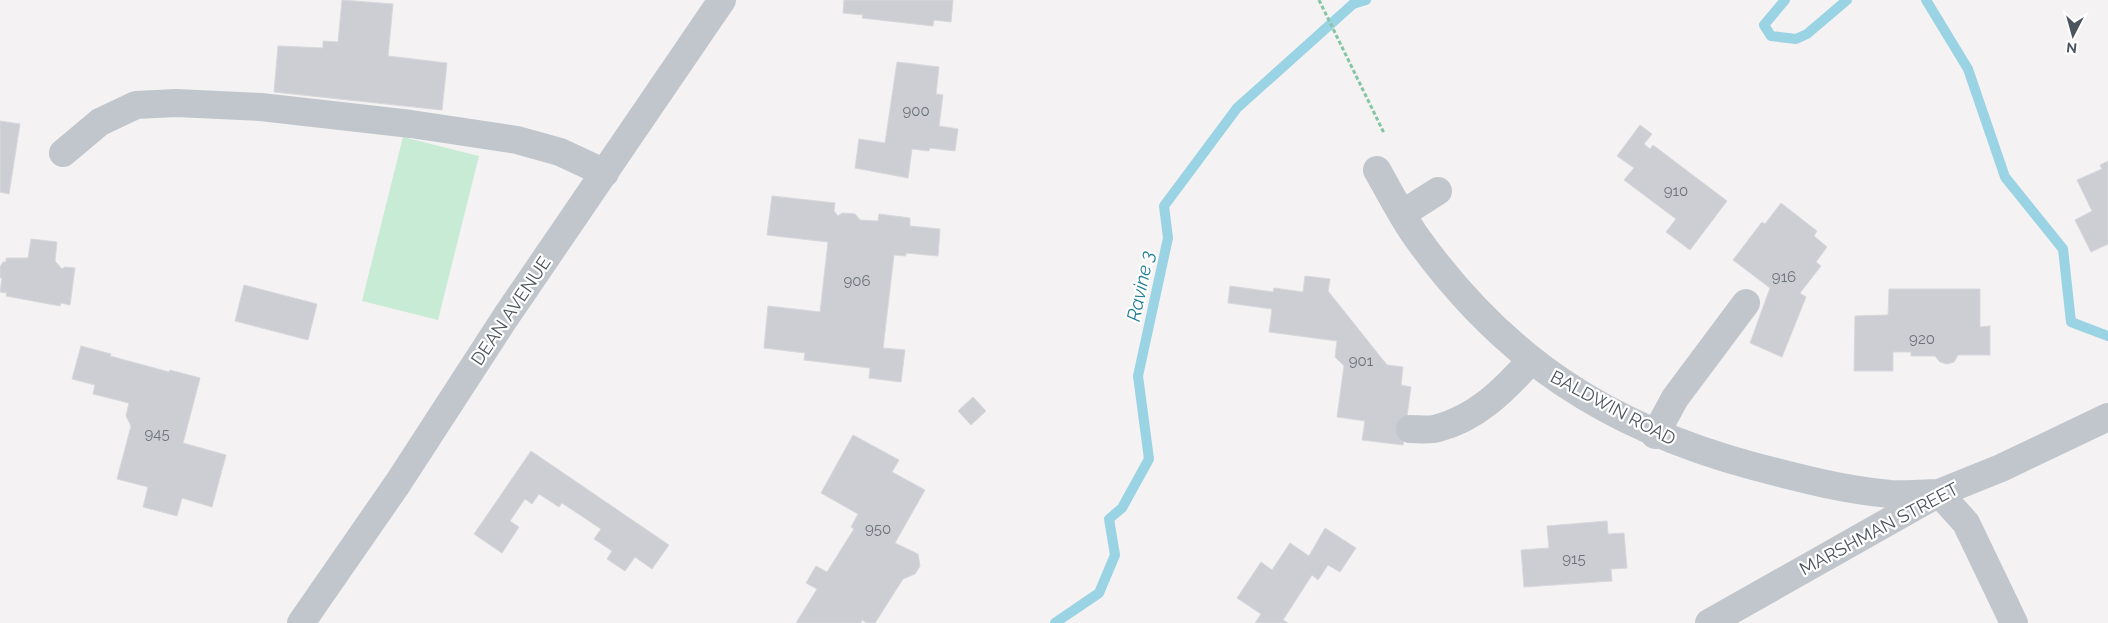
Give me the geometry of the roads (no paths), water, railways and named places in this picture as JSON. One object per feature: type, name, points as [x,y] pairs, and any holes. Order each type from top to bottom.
[{"type":"street","name":"DEAN AVENUE","points":[[306,615],[398,483],[506,318],[722,0]]},
{"type":"street","points":[[63,153],[100,122],[136,105],[176,103],[261,107],[411,124],[517,140],[560,152],[605,173]]},
{"type":"street","name":"BALDWIN ROAD","points":[[1377,170],[1402,214],[1440,269],[1491,326],[1530,361],[1570,389],[1655,435],[1702,452],[1804,480],[1892,494],[1940,492]]},
{"type":"street","points":[[1402,214],[1438,191]]},
{"type":"street","points":[[1655,435],[1674,398],[1746,302]]},
{"type":"street","points":[[1410,429],[1436,429],[1469,416],[1506,389],[1530,361]]},
{"type":"street","name":"MARSHMAN STREET","points":[[1709,623],[1940,492],[2001,468],[2108,417]]},
{"type":"street","points":[[1940,492],[1966,523],[2014,623]]},
{"type":"waterway","name":"Ravine 3","points":[[1055,623],[1099,593],[1115,555],[1109,519],[1122,508],[1149,459],[1138,376],[1168,238],[1164,206],[1237,108],[1353,4],[1366,0]]},
{"type":"waterway","name":"Ravine 3","points":[[1785,0],[1764,25],[1771,36],[1796,39],[1807,34],[1847,0]]},
{"type":"waterway","points":[[1926,0],[1968,69],[2005,177],[2063,249],[2071,322],[2108,336]]}]
